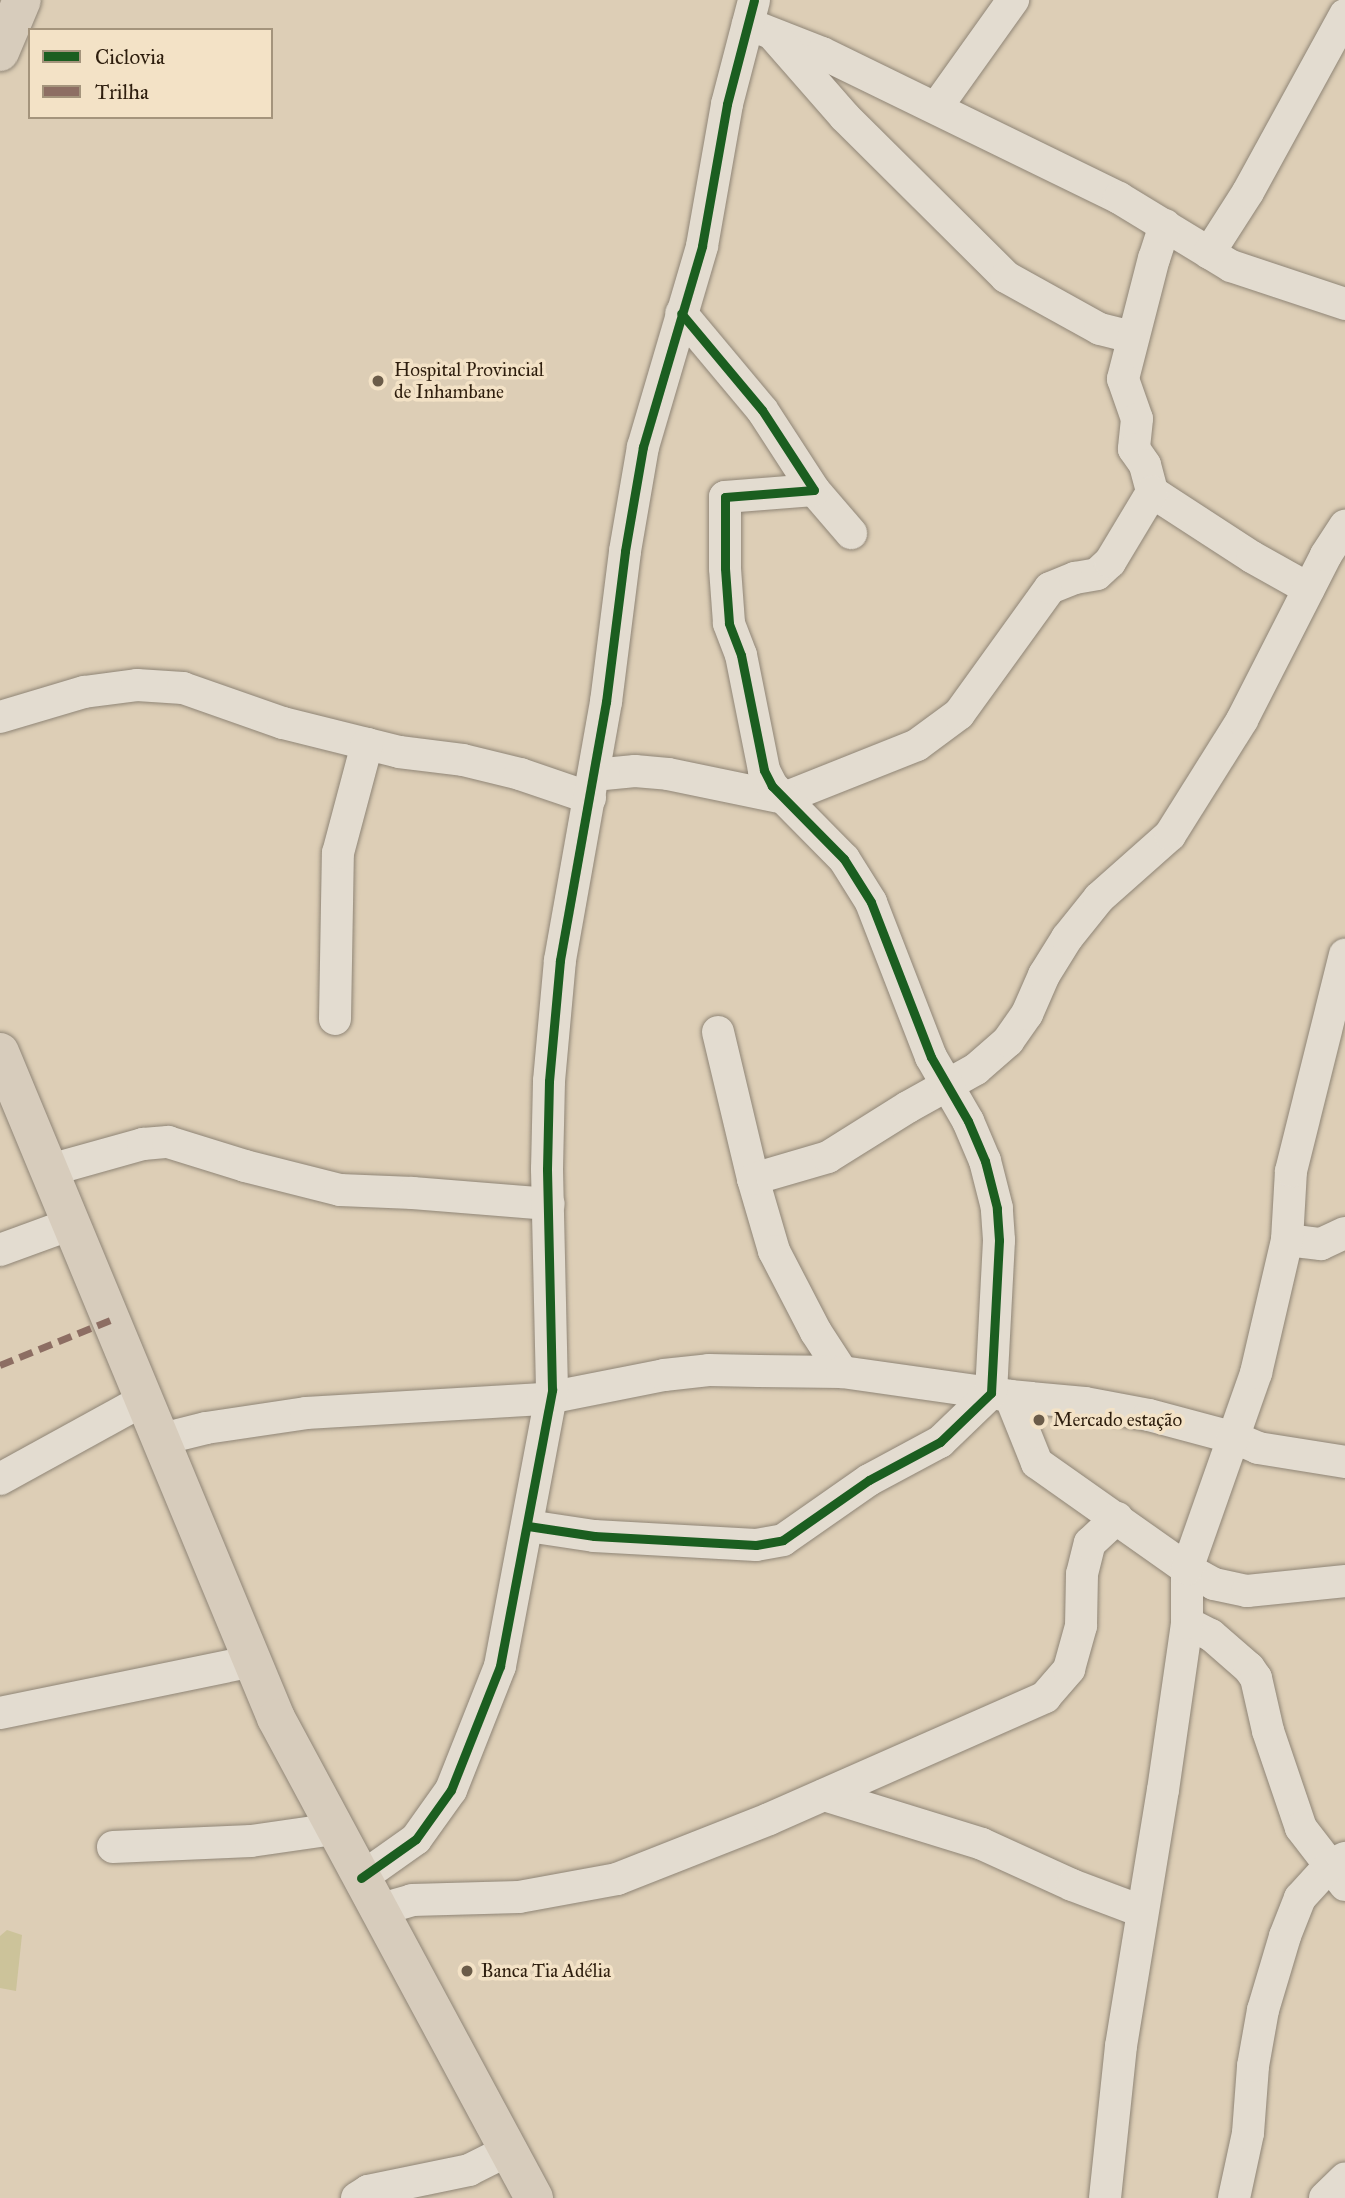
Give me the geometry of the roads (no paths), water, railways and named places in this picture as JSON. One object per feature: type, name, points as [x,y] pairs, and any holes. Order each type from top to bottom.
[{"type":"main road","points":[[0,52],[22,0]]},
{"type":"main road","points":[[0,1052],[142,1401],[162,1439],[276,1718],[534,2198]]},
{"type":"street","points":[[936,108],[1013,0]]},
{"type":"street","points":[[754,12],[822,53],[1119,198],[1231,266],[1345,304]]},
{"type":"street","points":[[370,1894],[416,1839],[451,1790],[500,1666],[551,1397],[549,1081],[560,960],[592,786],[639,468],[702,246],[726,104],[754,12]]},
{"type":"street","points":[[754,12],[845,117],[1006,277],[1100,329],[1133,337]]},
{"type":"street","points":[[1209,253],[1248,192],[1345,15]]},
{"type":"street","points":[[1166,225],[1123,379],[1137,419],[1135,449],[1145,466],[1152,492],[1252,557],[1309,589]]},
{"type":"street","points":[[681,313],[762,410],[814,490],[851,533]]},
{"type":"street","points":[[814,490],[733,496],[723,500],[729,622],[741,655],[764,770],[784,799],[844,859],[870,902],[945,1085],[968,1121],[985,1161],[997,1208],[1000,1395],[1037,1463],[1187,1569],[1214,1584],[1247,1591],[1345,1581]]},
{"type":"street","points":[[0,717],[84,692],[137,685],[183,688],[283,723],[366,744],[463,760],[520,774],[592,786],[635,771],[668,774],[784,799],[917,745],[944,727],[959,714],[1050,588],[1075,578],[1097,574],[1110,562],[1152,492]]},
{"type":"street","points":[[753,1179],[828,1157],[976,1069],[1008,1041],[1027,1014],[1044,975],[1067,938],[1100,898],[1170,835],[1242,720],[1309,589],[1345,526]]},
{"type":"street","points":[[335,1018],[338,853],[366,744]]},
{"type":"street","points":[[1105,2198],[1121,2046],[1187,1623],[1187,1569],[1205,1511],[1235,1438],[1256,1373],[1287,1240],[1291,1171],[1345,955]]},
{"type":"street","points":[[718,1032],[753,1179],[774,1251],[816,1332],[842,1372]]},
{"type":"street","points":[[50,1170],[143,1144],[168,1142],[244,1166],[340,1190],[549,1204]]},
{"type":"street","points":[[0,1250],[71,1224]]},
{"type":"street","points":[[1287,1240],[1321,1244],[1345,1233]]},
{"type":"street","points":[[162,1439],[206,1427],[306,1413],[551,1397],[663,1375],[709,1370],[842,1372],[1000,1395],[1085,1403],[1235,1438],[1258,1448],[1345,1462]]},
{"type":"street","points":[[528,1526],[594,1535],[756,1545],[783,1540],[869,1480],[940,1442],[1000,1395]]},
{"type":"street","points":[[0,1479],[142,1401]]},
{"type":"street","points":[[370,1894],[412,1900],[519,1896],[617,1880],[824,1795],[1045,1697],[1069,1669],[1081,1626],[1082,1574],[1090,1544],[1116,1518]]},
{"type":"street","points":[[1187,1623],[1211,1635],[1249,1668],[1256,1678],[1268,1731],[1301,1828],[1340,1869],[1300,1898],[1285,1936],[1263,2010],[1253,2066],[1248,2133],[1234,2198]]},
{"type":"street","points":[[0,1713],[253,1661]]},
{"type":"street","points":[[824,1795],[982,1844],[1072,1885],[1141,1911]]},
{"type":"street","points":[[113,1847],[251,1841],[334,1829]]},
{"type":"street","points":[[357,2198],[368,2191],[469,2170],[508,2151]]},
{"type":"street","points":[[1325,2198],[1345,2179]]},
{"type":"place","name":"Hospital Provincial de Inhambane","points":[[378,381]]},
{"type":"place","name":"Mercado estação","points":[[1039,1420]]},
{"type":"place","name":"Banca Tia Adélia","points":[[467,1971]]}]
